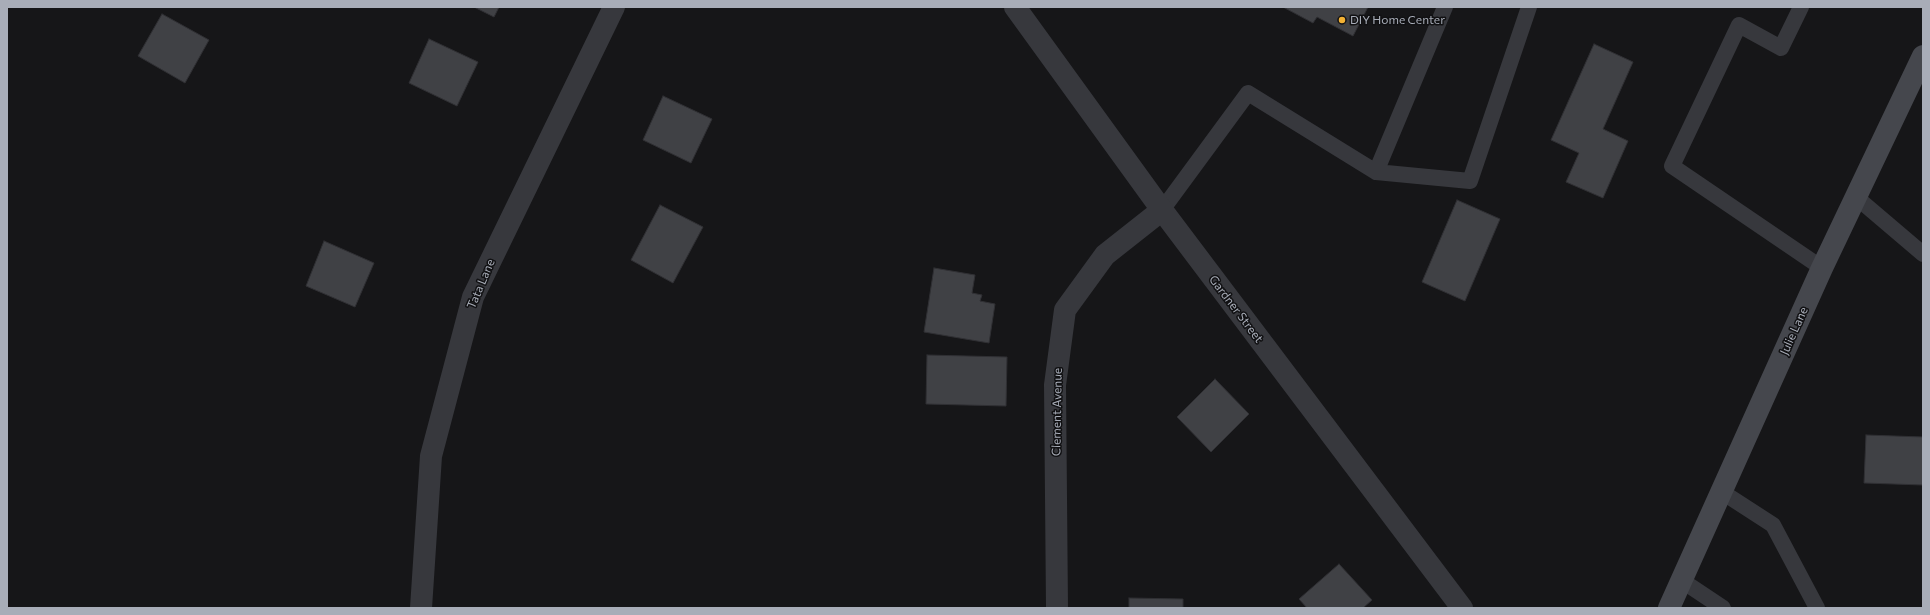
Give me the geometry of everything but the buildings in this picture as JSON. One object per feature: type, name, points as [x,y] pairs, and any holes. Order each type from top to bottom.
[{"type":"street","name":"Tata Lane","points":[[421,608],[431,456],[473,297],[614,7]]},
{"type":"street","name":"Gardner Street","points":[[1015,7],[1162,210],[1462,608]]},
{"type":"street","name":"Julie Lane","points":[[1669,608],[1822,268],[1923,56]]},
{"type":"street","name":"Clement Avenue","points":[[1057,608],[1055,385],[1065,310],[1105,255],[1162,210]]},
{"type":"lane","points":[[1376,172],[1445,7]]},
{"type":"lane","points":[[1162,210],[1248,93],[1376,172],[1470,181],[1529,7]]},
{"type":"lane","points":[[1801,7],[1781,48],[1739,25],[1672,166],[1822,268]]},
{"type":"lane","points":[[1856,197],[1923,254]]},
{"type":"lane","points":[[1722,492],[1773,525],[1818,608]]},
{"type":"lane","points":[[1681,580],[1723,608]]},
{"type":"place","name":"DIY Home Center","points":[[1342,20]]}]
